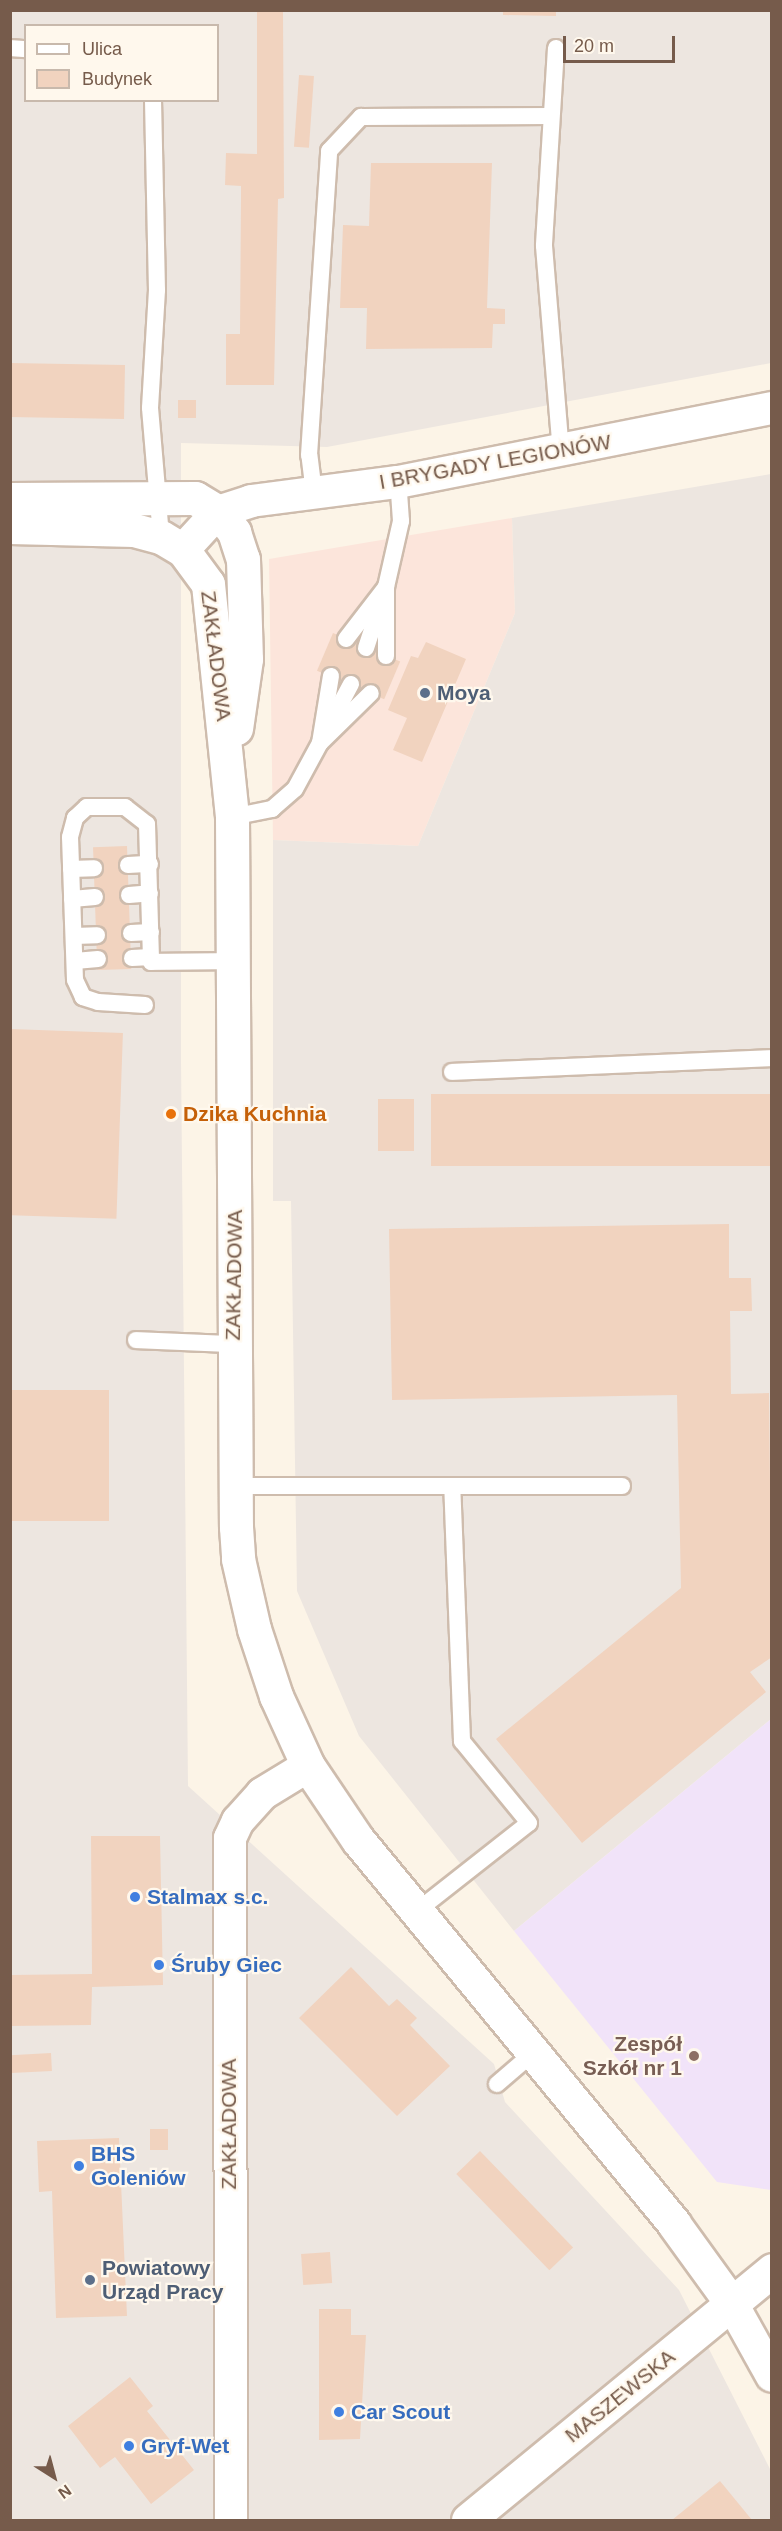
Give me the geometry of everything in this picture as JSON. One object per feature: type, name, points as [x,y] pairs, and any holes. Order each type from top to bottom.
[{"type":"street","name":"I BRYGADY LEGIONÓW","points":[[172,543],[218,512],[251,501],[398,482],[561,452],[771,408]]},
{"type":"street","points":[[10,499],[195,498],[218,512]]},
{"type":"street","name":"ZAKŁADOWA","points":[[218,512],[234,532],[243,559],[246,660],[230,771]]},
{"type":"street","points":[[10,527],[134,530],[172,543]]},
{"type":"street","name":"ZAKŁADOWA","points":[[172,543],[208,584],[230,771],[235,1486],[238,1559],[254,1629],[276,1696],[308,1766],[358,1840],[718,2279],[732,2304]]},
{"type":"street","name":"ZAKŁADOWA","points":[[231,2520],[228,1867],[230,1838],[238,1821],[262,1794],[308,1766]]},
{"type":"street","name":"MASZEWSKA","points":[[468,2520],[771,2270]]},
{"type":"street","points":[[732,2304],[771,2376]]},
{"type":"lane","points":[[556,48],[544,246],[561,452]]},
{"type":"lane","points":[[153,102],[157,290],[150,408],[155,498],[172,543]]},
{"type":"lane","points":[[314,493],[309,455],[329,151],[361,117],[551,116]]},
{"type":"lane","points":[[366,648],[386,587],[401,521],[398,482]]},
{"type":"lane","points":[[345,639],[386,587]]},
{"type":"lane","points":[[386,587],[386,656]]},
{"type":"lane","points":[[320,743],[331,676]]},
{"type":"lane","points":[[232,817],[272,808],[295,789],[351,684]]},
{"type":"lane","points":[[320,743],[371,693]]},
{"type":"lane","points":[[145,1005],[98,1002],[83,997],[75,980],[70,837],[75,818],[87,807],[108,804],[139,813],[147,824],[150,864],[151,960]]},
{"type":"lane","points":[[128,865],[150,864]]},
{"type":"lane","points":[[71,869],[94,868]]},
{"type":"lane","points":[[129,895],[150,893]]},
{"type":"lane","points":[[72,898],[95,897]]},
{"type":"lane","points":[[131,933],[151,932]]},
{"type":"lane","points":[[74,936],[97,935]]},
{"type":"lane","points":[[132,958],[233,961]]},
{"type":"lane","points":[[75,961],[98,959]]},
{"type":"lane","points":[[452,1072],[771,1058]]},
{"type":"lane","points":[[136,1340],[233,1344]]},
{"type":"lane","points":[[235,1486],[622,1486]]},
{"type":"lane","points":[[417,1911],[529,1823],[462,1741],[452,1486]]},
{"type":"lane","points":[[497,2084],[533,2053]]},
{"type":"shaded area","points":[[11,11],[771,11],[771,363],[327,447],[181,443],[181,1060],[188,1786],[494,2064],[505,2102],[679,2290],[771,2471],[771,2520],[11,2520]]},
{"type":"shaded area","points":[[771,474],[771,1719],[514,1931],[359,1736],[297,1591],[291,1201],[273,1201],[273,840],[418,846],[515,613],[512,518]]},
{"type":"shaded area","points":[[512,518],[515,613],[418,846],[273,840],[269,559]]},
{"type":"shaded area","name":"Zespół Szkół nr 1","points":[[771,1719],[772,2190],[717,2182],[514,1931]]},
{"type":"building","points":[[257,10],[283,10],[284,198],[278,199],[274,385],[226,385],[226,334],[240,334],[241,186],[225,185],[226,153],[257,154]]},
{"type":"building","points":[[503,10],[556,10],[556,16],[503,15]]},
{"type":"building","points":[[299,75],[314,76],[309,148],[294,147]]},
{"type":"building","points":[[371,163],[492,163],[487,308],[505,309],[505,324],[493,324],[492,348],[366,349],[367,308],[340,308],[343,225],[369,226]]},
{"type":"building","points":[[10,363],[125,365],[124,419],[10,417]]},
{"type":"building","points":[[178,400],[196,400],[196,418],[178,418]]},
{"type":"building","points":[[333,633],[400,662],[384,699],[317,671]]},
{"type":"building","name":"Moya","points":[[426,642],[466,659],[422,762],[393,750],[407,718],[388,710],[411,656],[418,658]]},
{"type":"building","points":[[127,846],[131,969],[97,970],[93,847]]},
{"type":"building","points":[[10,1029],[123,1033],[116,1219],[10,1215]]},
{"type":"building","points":[[431,1094],[772,1094],[772,1166],[431,1166]]},
{"type":"building","points":[[378,1099],[414,1099],[414,1151],[378,1151]]},
{"type":"building","points":[[729,1224],[729,1278],[751,1278],[752,1311],[730,1311],[731,1394],[769,1393],[772,1657],[750,1672],[766,1692],[582,1843],[496,1739],[681,1588],[677,1395],[392,1400],[389,1229]]},
{"type":"building","points":[[10,1390],[109,1390],[109,1521],[10,1521]]},
{"type":"building","points":[[91,1836],[160,1836],[163,1985],[92,1987],[91,2025],[10,2026],[10,1975],[92,1974]]},
{"type":"building","points":[[351,1967],[389,2006],[397,1999],[417,2018],[410,2025],[450,2066],[397,2116],[299,2018]]},
{"type":"building","points":[[51,2053],[52,2071],[11,2073],[10,2055]]},
{"type":"building","points":[[150,2129],[168,2129],[168,2150],[150,2150]]},
{"type":"building","name":"Powiatowy Urząd Pracy","points":[[119,2138],[127,2316],[56,2318],[52,2191],[39,2192],[37,2141]]},
{"type":"building","points":[[480,2151],[573,2247],[549,2270],[456,2174]]},
{"type":"building","points":[[330,2252],[332,2283],[303,2285],[301,2254]]},
{"type":"building","name":"Car Scout","points":[[319,2309],[351,2309],[351,2335],[366,2335],[360,2439],[319,2440]]},
{"type":"building","name":"Gryf-Wet","points":[[130,2377],[153,2406],[147,2411],[194,2470],[151,2504],[115,2457],[100,2468],[68,2426]]},
{"type":"building","points":[[720,2481],[752,2520],[672,2520]]},
{"type":"place","name":"Moya","points":[[425,693]]},
{"type":"place","name":"Dzika Kuchnia","points":[[171,1114]]},
{"type":"place","name":"Stalmax s.c.","points":[[135,1897]]},
{"type":"place","name":"Śruby Giec","points":[[159,1965]]},
{"type":"place","name":"Zespół Szkół nr 1","points":[[694,2056]]},
{"type":"place","name":"BHS Goleniów","points":[[79,2166]]},
{"type":"place","name":"Powiatowy Urząd Pracy","points":[[90,2280]]},
{"type":"place","name":"Car Scout","points":[[339,2412]]},
{"type":"place","name":"Gryf-Wet","points":[[129,2446]]}]
